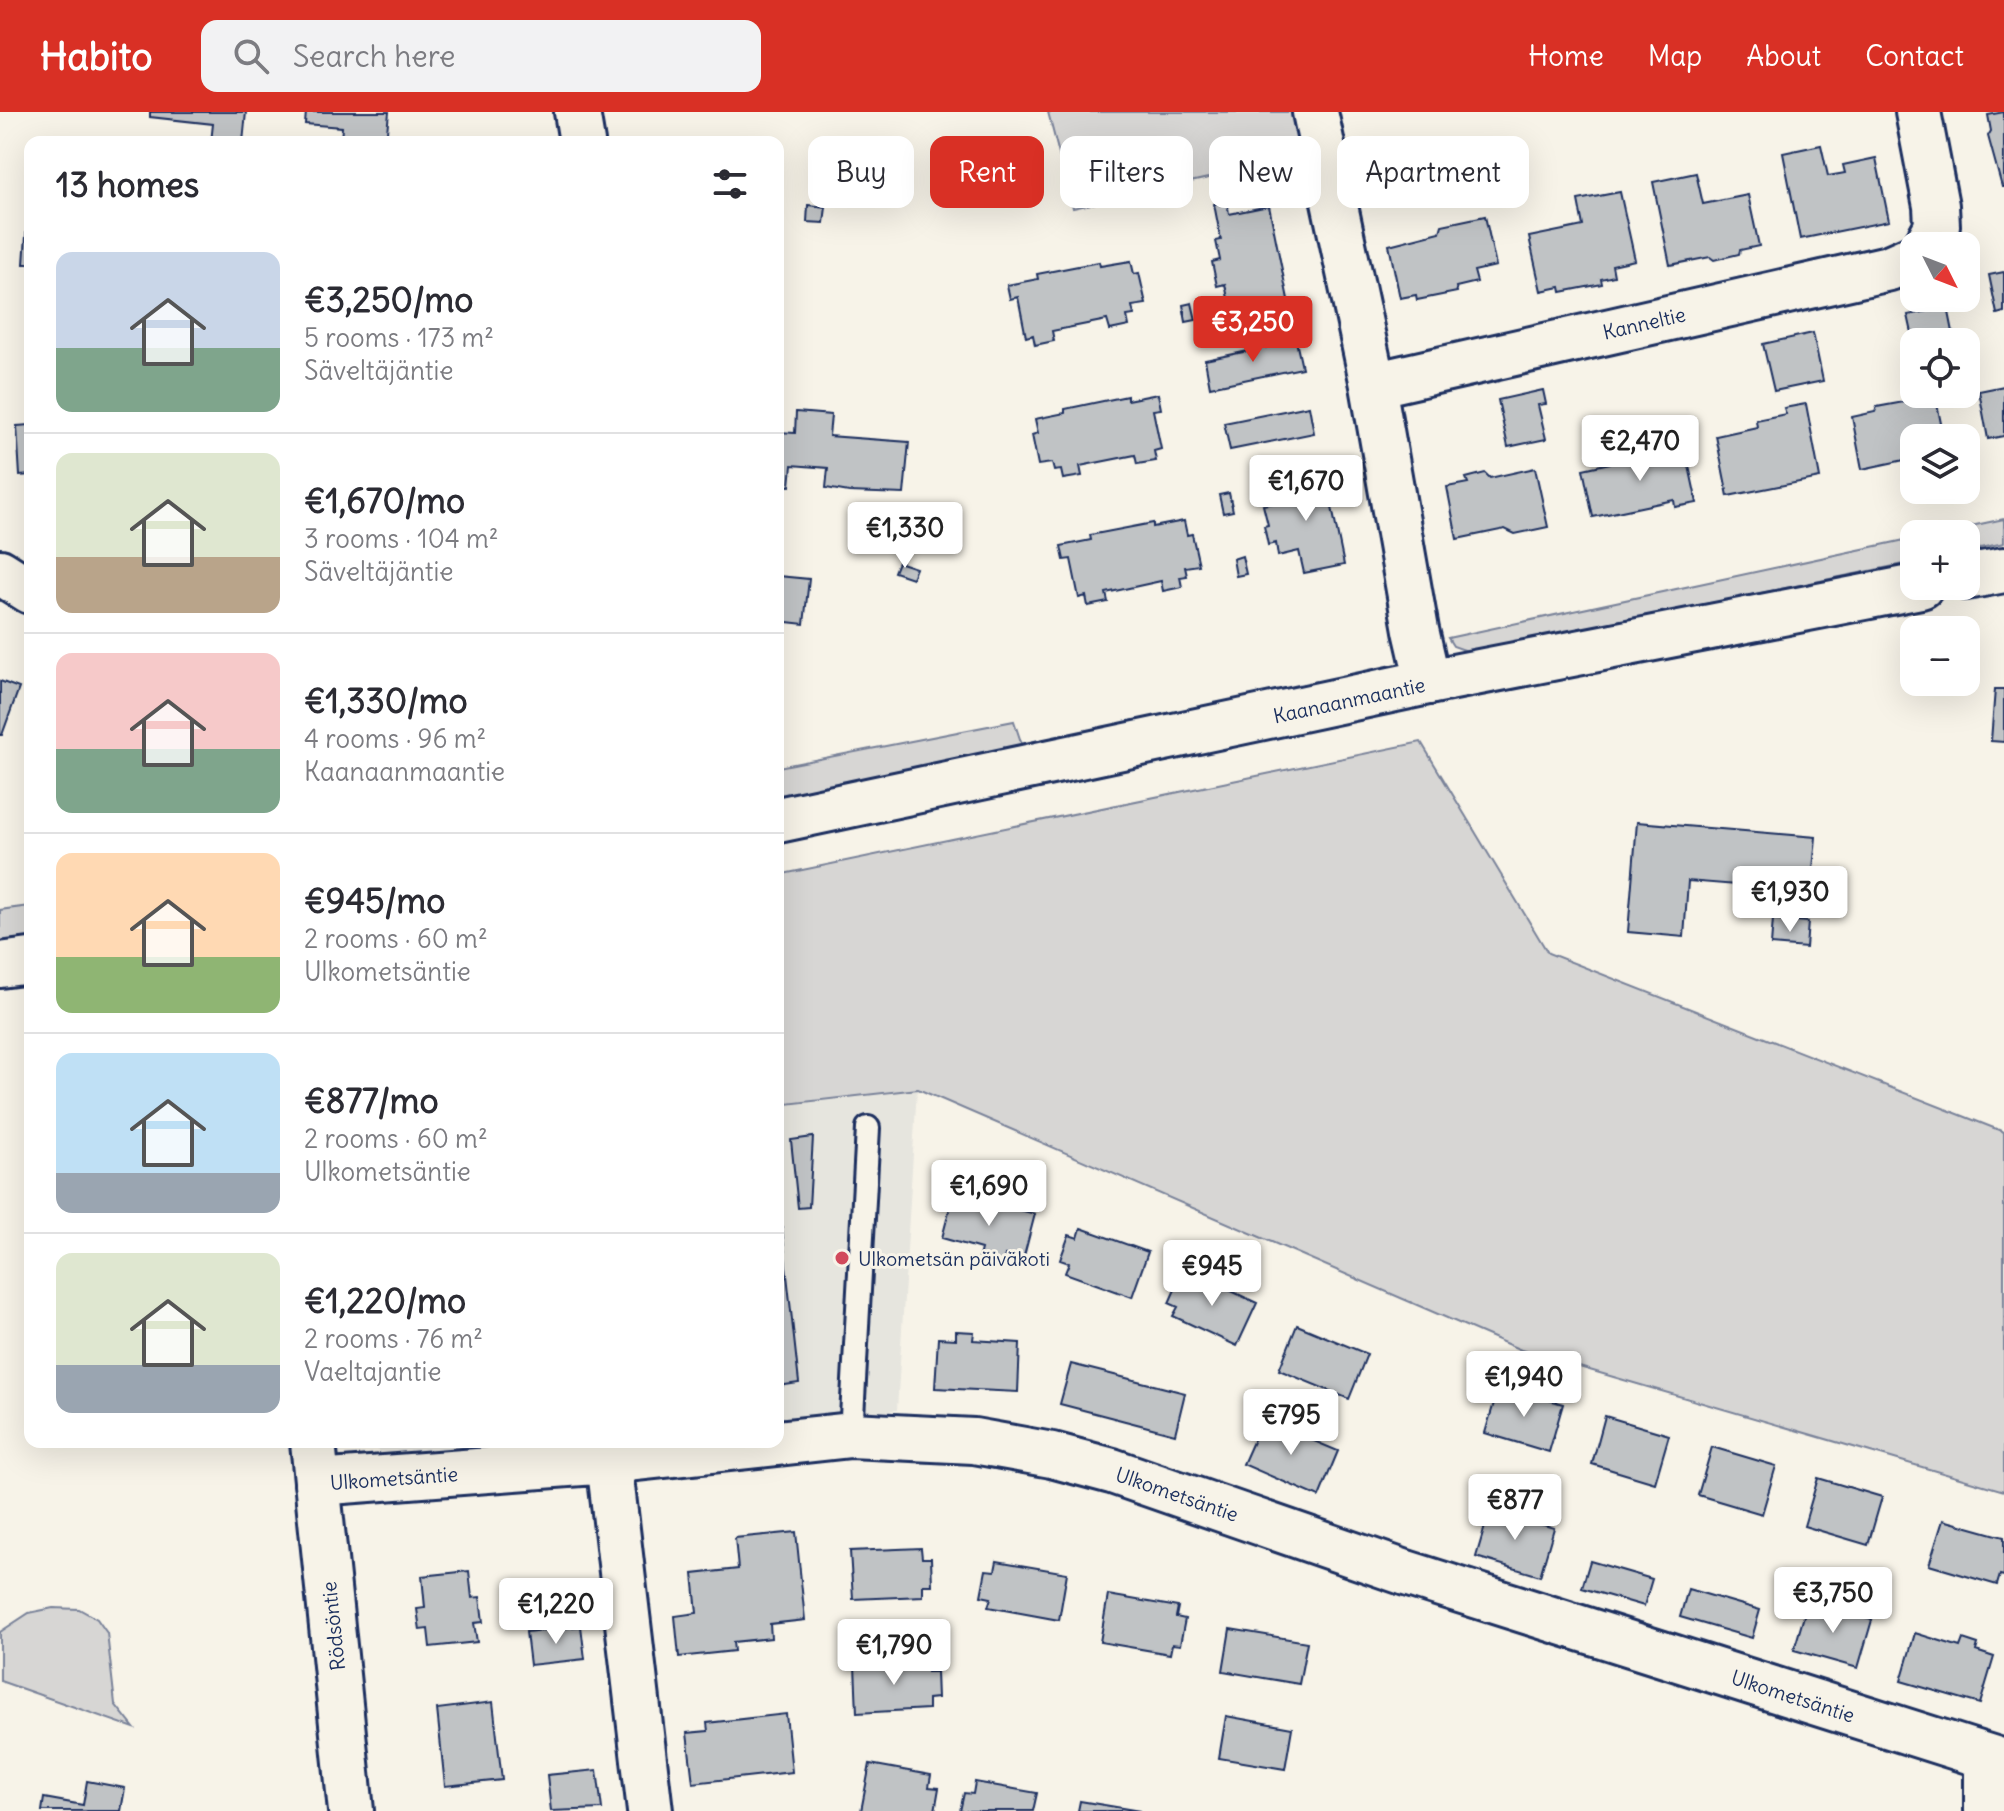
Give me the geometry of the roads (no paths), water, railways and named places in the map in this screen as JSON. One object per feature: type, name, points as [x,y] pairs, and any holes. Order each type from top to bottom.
[{"type":"street","points":[[577,112],[581,136]]},
{"type":"street","points":[[1315,112],[1373,385],[1428,682]]},
{"type":"street","points":[[1918,112],[1937,216],[1934,232]]},
{"type":"street","name":"Kanneltie","points":[[1373,385],[1900,263]]},
{"type":"street","points":[[1980,574],[2004,570]]},
{"type":"street","points":[[0,572],[24,587]]},
{"type":"street","name":"Kaanaanmaantie","points":[[784,819],[1428,682],[1900,590]]},
{"type":"street","points":[[0,965],[24,962]]},
{"type":"street","name":"Ulkometsäntie","points":[[784,1442],[851,1435],[974,1441],[1052,1455],[1112,1471],[1406,1573],[1995,1760]]},
{"type":"street","name":"Ulkometsäntie","points":[[315,1463],[609,1461],[730,1448]]},
{"type":"street","points":[[609,1461],[650,1811]]},
{"type":"street","name":"Rödsöntie","points":[[315,1463],[351,1811]]},
{"type":"street","points":[[1987,1811],[1995,1760]]},
{"type":"lane","points":[[851,1435],[868,1128]]},
{"type":"place","name":"Ulkometsän päiväkoti","points":[[842,1258]]}]
